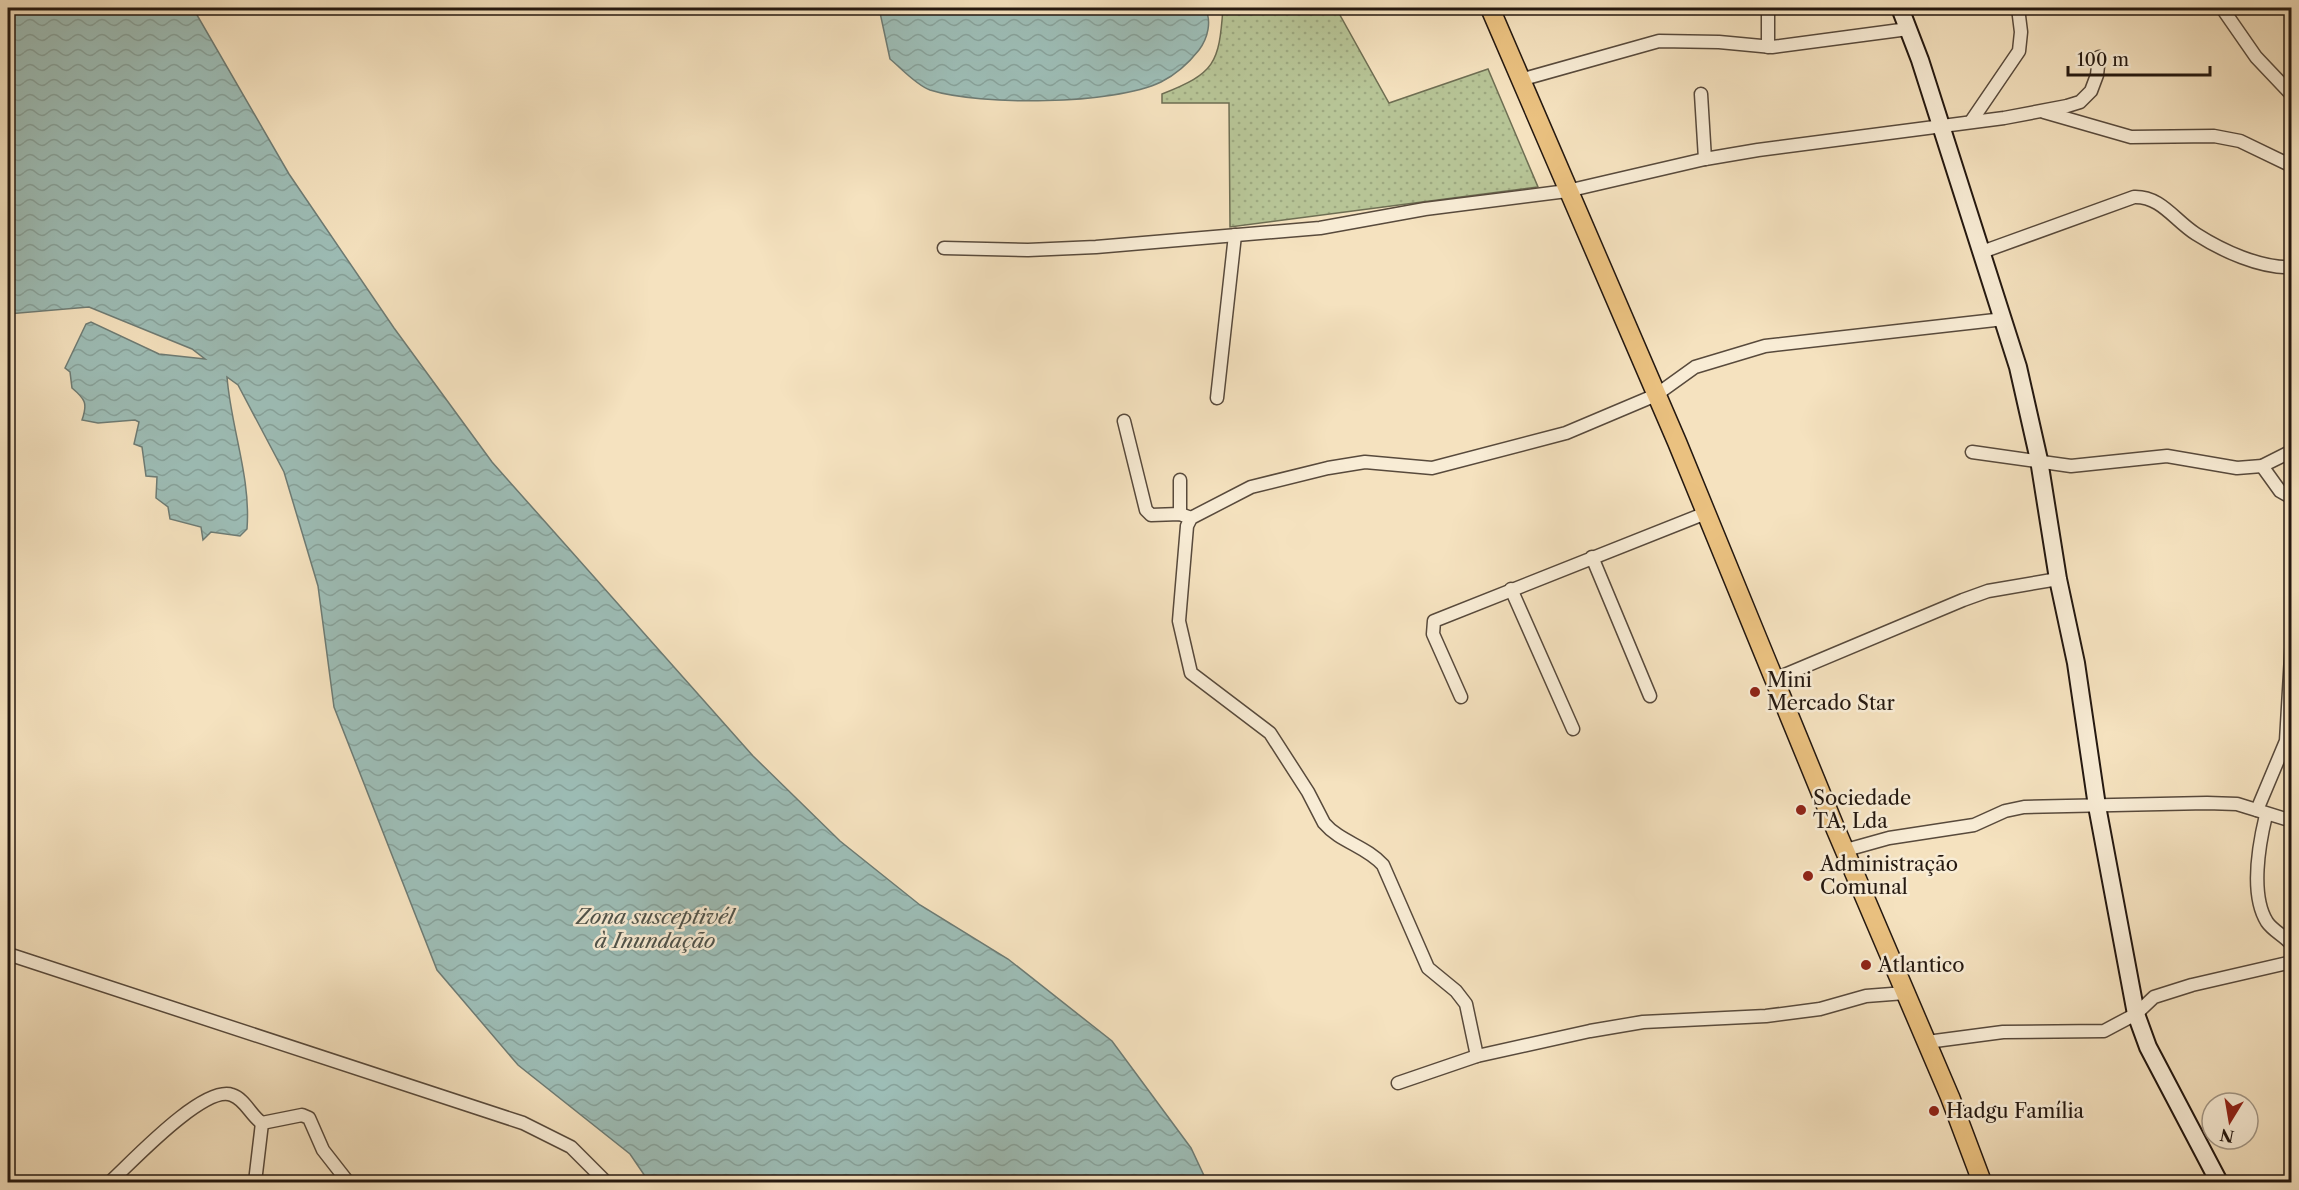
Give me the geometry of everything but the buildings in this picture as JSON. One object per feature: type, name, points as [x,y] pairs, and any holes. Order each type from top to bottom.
[{"type":"main road","points":[[1490,8],[1776,679],[1927,1042],[1982,1182]]},
{"type":"street","points":[[1768,8],[1768,47]]},
{"type":"street","points":[[1900,8],[2004,319],[2039,460],[2058,579],[2076,663],[2097,806],[2136,1014],[2148,1047],[2219,1182]]},
{"type":"street","points":[[1972,120],[2019,51],[2021,32],[2018,8]]},
{"type":"street","points":[[2222,8],[2256,57],[2292,96]]},
{"type":"street","points":[[1520,80],[1659,41],[1719,42],[1768,47],[1908,29]]},
{"type":"street","points":[[944,248],[1028,250],[1320,228],[1425,209],[1567,191],[1705,159],[1972,120],[2004,118],[2080,102],[2091,91],[2097,75],[2099,57]]},
{"type":"street","points":[[1701,94],[1705,159]]},
{"type":"street","points":[[2039,110],[2131,136],[2214,136],[2231,140],[2292,166]]},
{"type":"street","points":[[1982,252],[2134,197],[2146,196],[2159,202],[2196,234],[2234,253],[2267,265],[2292,267]]},
{"type":"street","points":[[1217,398],[1235,235]]},
{"type":"street","points":[[1124,421],[1146,510],[1151,515],[1185,516],[1262,484],[1328,468],[1365,462],[1423,468],[1466,460],[1573,431],[1656,394],[1695,367],[1765,346],[2004,319]]},
{"type":"street","points":[[1972,452],[2079,466],[2168,456],[2236,468],[2262,466],[2292,451]]},
{"type":"street","points":[[2262,466],[2280,491],[2292,498]]},
{"type":"street","points":[[1180,480],[1187,526],[1179,621],[1191,673],[1263,726],[1279,743],[1324,823],[1332,833],[1374,855],[1383,865],[1430,971],[1456,991],[1466,1004],[1477,1056]]},
{"type":"street","points":[[1461,697],[1433,634],[1434,621],[1706,513]]},
{"type":"street","points":[[1592,557],[1650,696]]},
{"type":"street","points":[[1776,679],[1988,591],[2058,579]]},
{"type":"street","points":[[1511,589],[1574,729]]},
{"type":"street","points":[[2292,639],[2286,741],[2261,812],[2257,860],[2260,898],[2268,923],[2292,945]]},
{"type":"street","points":[[1846,850],[1889,838],[1974,825],[2015,808],[2237,804],[2292,821]]},
{"type":"street","points":[[8,954],[523,1124],[571,1147],[606,1182]]},
{"type":"street","points":[[1927,1042],[2003,1032],[2104,1031],[2136,1014],[2154,997],[2192,985],[2292,962]]},
{"type":"street","points":[[1398,1083],[1477,1056],[1643,1023],[1766,1016],[1820,1009],[1866,996],[1905,993]]},
{"type":"street","points":[[110,1182],[173,1124],[207,1098],[225,1093],[234,1095],[262,1124],[302,1115],[309,1118],[323,1150],[348,1182]]},
{"type":"street","points":[[255,1182],[262,1124]]},
{"type":"green space","points":[[1223,8],[1336,8],[1389,103],[1488,69],[1538,187],[1230,227],[1229,103],[1162,103],[1162,94],[1193,80],[1211,64],[1219,42]]},
{"type":"water","name":"Zona susceptivél à Inundação","points":[[8,8],[193,8],[289,174],[394,328],[492,462],[753,756],[840,841],[920,905],[1008,959],[1112,1041],[1191,1148],[1207,1182],[649,1182],[630,1154],[518,1065],[437,970],[334,707],[318,586],[284,472],[238,385],[227,377],[246,490],[247,529],[240,536],[211,532],[203,540],[201,527],[170,519],[168,507],[156,498],[157,477],[146,476],[142,447],[134,444],[139,422],[135,420],[98,423],[82,420],[85,405],[80,395],[72,388],[70,372],[65,368],[86,324],[91,322],[159,354],[205,359],[192,349],[89,307],[8,314]]},
{"type":"water","points":[[879,8],[1205,8],[1209,24],[1205,40],[1195,55],[1177,72],[1161,82],[1139,90],[1112,95],[1080,99],[1012,101],[952,95],[930,90],[919,84],[890,59]]},
{"type":"place","name":"Mini Mercado Star","points":[[1755,692]]},
{"type":"place","name":"Sociedade TA, Lda","points":[[1801,810]]},
{"type":"place","name":"Administração Comunal","points":[[1808,876]]},
{"type":"place","name":"Atlantico","points":[[1866,965]]},
{"type":"place","name":"Hadgu Família","points":[[1934,1111]]}]
